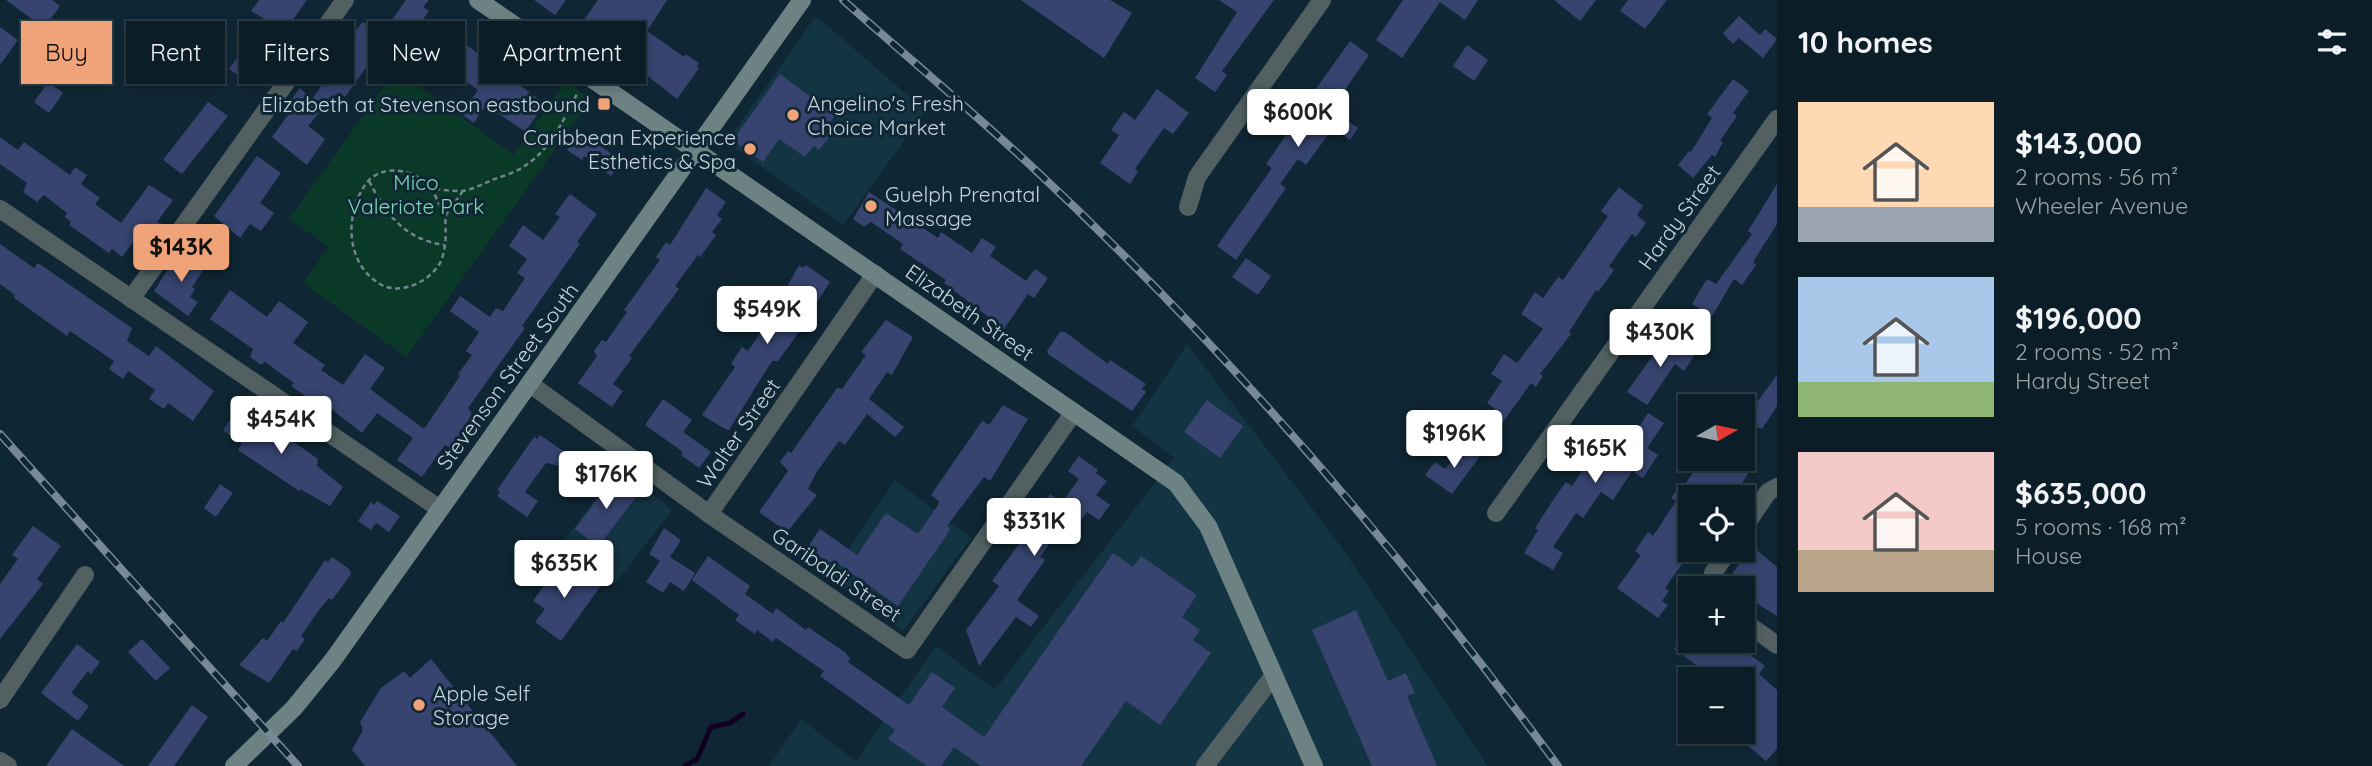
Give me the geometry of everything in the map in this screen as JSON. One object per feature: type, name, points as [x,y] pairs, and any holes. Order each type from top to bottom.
[{"type":"main road","name":"Elizabeth Street","points":[[478,0],[508,21]]},
{"type":"main road","name":"Stevenson Street South","points":[[234,766],[294,708],[317,680],[802,0]]},
{"type":"main road","name":"Elizabeth Street","points":[[598,84],[1176,483],[1208,526],[1314,766]]},
{"type":"street","points":[[131,299],[345,0]]},
{"type":"street","points":[[1188,207],[1197,177],[1322,0]]},
{"type":"street","name":"Hardy Street","points":[[1496,513],[1777,119]]},
{"type":"street","points":[[0,209],[440,509]]},
{"type":"street","name":"Walter Street","points":[[709,514],[875,274]]},
{"type":"street","points":[[530,384],[709,514]]},
{"type":"street","name":"Garibaldi Street","points":[[709,514],[907,650],[1074,412]]},
{"type":"street","points":[[1755,511],[1768,492],[1777,487]]},
{"type":"street","points":[[0,700],[85,575]]},
{"type":"street","points":[[1755,629],[1777,645]]},
{"type":"street","points":[[1205,766],[1274,676]]},
{"type":"street","points":[[0,761],[8,766]]},
{"type":"path","points":[[430,187],[445,216],[444,245],[440,262],[425,279],[408,287],[394,288],[380,283],[363,268],[351,244],[351,220],[355,199],[368,179],[390,170],[403,171],[430,187],[463,191],[526,166],[550,143],[582,84]]},
{"type":"path","points":[[368,179],[395,223],[427,242],[444,245]]},
{"type":"path","points":[[445,216],[463,191]]},
{"type":"shaded area","points":[[816,16],[926,111],[843,225],[727,142]]},
{"type":"shaded area","points":[[1187,344],[1339,544],[1488,766],[769,766],[801,719],[856,761],[936,646],[995,690],[1174,458],[1132,426]]},
{"type":"shaded area","points":[[619,469],[672,510],[614,585],[561,544]]},
{"type":"shaded area","points":[[895,480],[971,538],[903,631],[830,577]]},
{"type":"green space","name":"Mico Valeriote Park","points":[[386,84],[415,84],[513,155],[564,84],[570,84],[591,99],[406,357],[303,283],[329,247],[289,219]]},
{"type":"building","points":[[6,0],[52,0],[60,6],[49,21],[34,21]]},
{"type":"building","points":[[259,0],[307,0],[292,21],[268,21],[251,11]]},
{"type":"building","points":[[406,0],[429,0],[423,7],[429,11],[422,21],[391,21]]},
{"type":"building","points":[[534,0],[566,0],[555,15]]},
{"type":"building","points":[[598,0],[667,0],[647,31],[684,57],[686,54],[699,63],[699,68],[677,99],[646,75],[646,21],[583,21]]},
{"type":"building","points":[[1021,0],[1110,0],[1132,13],[1104,58]]},
{"type":"building","points":[[1219,0],[1274,0],[1222,71],[1227,75],[1215,92],[1195,78],[1237,12]]},
{"type":"building","points":[[1403,0],[1478,0],[1465,20],[1440,2],[1402,58],[1376,40]]},
{"type":"building","points":[[1554,0],[1596,0],[1580,21]]},
{"type":"building","points":[[1628,0],[1667,0],[1645,29],[1620,11]]},
{"type":"building","points":[[1739,16],[1760,35],[1765,29],[1777,39],[1763,58],[1739,38],[1733,44],[1723,33]]},
{"type":"building","points":[[363,22],[368,26],[368,64],[345,97],[339,93],[334,95],[308,126],[325,139],[307,165],[272,137],[296,104],[291,100],[300,88],[312,99],[323,84],[354,84],[354,32]]},
{"type":"building","points":[[0,27],[18,40],[0,65]]},
{"type":"building","points":[[1350,41],[1369,55],[1331,110],[1358,128],[1350,140],[1333,128],[1306,165],[1298,159],[1280,184],[1286,188],[1236,260],[1217,246],[1272,168],[1266,164],[1287,134],[1293,138],[1319,97],[1313,93]]},
{"type":"building","points":[[465,44],[479,54],[479,84],[518,84],[545,104],[524,131],[486,105],[474,123],[461,114],[478,90],[465,81]]},
{"type":"building","points":[[1467,45],[1488,60],[1474,81],[1453,66]]},
{"type":"building","points":[[237,58],[239,59],[239,76],[229,69]]},
{"type":"building","name":"Angelino's Fresh Choice Market","points":[[780,74],[835,115],[824,132],[830,136],[819,150],[814,146],[805,157],[779,139],[763,162],[733,140]]},
{"type":"building","points":[[1733,79],[1749,91],[1733,113],[1737,116],[1720,141],[1723,142],[1715,157],[1712,155],[1693,178],[1678,165],[1689,151],[1691,152],[1712,118],[1707,114]]},
{"type":"building","points":[[47,84],[63,93],[49,113],[34,102]]},
{"type":"building","points":[[1157,89],[1189,113],[1173,134],[1164,128],[1135,169],[1138,172],[1130,184],[1100,163],[1119,135],[1111,130],[1124,112],[1135,120]]},
{"type":"building","points":[[208,102],[228,116],[182,174],[163,160]]},
{"type":"building","points":[[583,134],[622,161],[611,176],[584,156],[582,160],[567,150],[577,136],[580,138]]},
{"type":"building","points":[[0,137],[18,150],[24,142],[70,175],[75,167],[87,175],[81,184],[100,198],[95,204],[121,223],[149,185],[173,200],[157,222],[161,224],[153,235],[143,229],[122,257],[112,249],[109,253],[69,225],[71,222],[65,217],[67,213],[44,195],[37,202],[23,192],[27,183],[0,164]]},
{"type":"building","points":[[257,156],[281,173],[260,203],[274,213],[261,231],[250,224],[240,238],[214,216]]},
{"type":"building","points":[[1777,184],[1777,224],[1753,262],[1756,265],[1742,285],[1734,279],[1712,316],[1692,304],[1707,279],[1716,284],[1752,234],[1748,231]]},
{"type":"building","points":[[1619,187],[1643,206],[1637,215],[1646,223],[1636,237],[1632,234],[1609,266],[1614,270],[1598,292],[1596,290],[1569,332],[1571,334],[1540,374],[1543,376],[1536,387],[1531,383],[1498,429],[1486,421],[1495,409],[1487,403],[1502,381],[1491,374],[1504,354],[1517,363],[1543,329],[1521,314],[1535,292],[1543,298],[1558,277],[1563,280],[1608,216],[1601,211]]},
{"type":"building","points":[[706,188],[726,202],[717,215],[722,219],[712,232],[716,235],[675,286],[679,289],[629,356],[632,358],[613,384],[623,391],[612,407],[578,383],[597,356],[594,351],[602,340],[606,342],[627,312],[624,310],[660,260],[656,257],[666,242],[670,245]]},
{"type":"building","points":[[869,192],[938,238],[941,232],[972,253],[982,238],[996,247],[990,256],[1026,281],[1035,269],[1048,278],[1034,298],[1028,294],[1004,329],[944,283],[946,280],[900,249],[903,244],[871,222],[864,227],[853,219]]},
{"type":"building","points":[[570,194],[597,214],[577,242],[580,244],[522,326],[525,328],[468,408],[472,414],[457,438],[450,448],[445,445],[422,477],[397,460],[413,438],[377,413],[362,433],[325,404],[322,408],[291,386],[294,383],[265,362],[261,365],[250,357],[253,349],[210,319],[230,290],[267,317],[279,301],[308,322],[293,343],[325,365],[321,370],[343,385],[365,354],[385,368],[370,389],[424,429],[472,355],[466,351],[479,332],[450,311],[460,296],[490,317],[496,308],[503,311],[525,278],[517,273],[527,259],[509,246],[523,225],[543,240],[560,217],[555,214]]},
{"type":"building","points":[[0,244],[34,268],[38,263],[132,328],[127,341],[149,356],[156,346],[214,391],[193,421],[168,403],[164,409],[149,399],[155,390],[128,371],[123,379],[109,369],[114,361],[70,331],[67,336],[14,298],[15,295],[0,284]]},
{"type":"building","points":[[190,255],[206,266],[192,287],[195,289],[190,297],[198,302],[188,316],[154,291],[176,257],[184,262]]},
{"type":"building","points":[[1246,258],[1271,276],[1258,295],[1232,277]]},
{"type":"building","points":[[799,265],[803,268],[806,265],[830,282],[792,342],[778,361],[772,361],[729,430],[725,429],[702,415],[735,367],[731,364],[742,347],[748,351],[767,323]]},
{"type":"building","points":[[886,320],[913,337],[892,375],[887,372],[869,399],[904,427],[895,437],[867,414],[845,445],[839,441],[816,473],[808,489],[817,495],[787,532],[759,512],[788,471],[780,462],[788,451],[791,453],[837,388],[842,389],[866,355],[861,352]]},
{"type":"building","points":[[1060,332],[1065,332],[1108,364],[1110,360],[1146,384],[1142,389],[1146,392],[1132,411],[1048,354],[1047,351]]},
{"type":"building","points":[[1667,335],[1695,355],[1684,371],[1675,364],[1647,405],[1627,392]]},
{"type":"building","points":[[1777,375],[1777,406],[1762,429],[1758,427],[1755,431],[1755,405]]},
{"type":"building","points":[[663,399],[692,420],[683,432],[711,452],[699,468],[681,455],[683,452],[645,425]]},
{"type":"building","points":[[1207,400],[1243,426],[1220,458],[1184,432]]},
{"type":"building","points":[[241,405],[318,459],[317,466],[343,487],[330,506],[300,489],[299,491],[238,450],[242,444],[223,430]]},
{"type":"building","points":[[1003,405],[1028,419],[990,481],[984,477],[947,526],[950,528],[948,533],[898,606],[833,560],[830,564],[807,548],[820,529],[857,555],[886,513],[918,534],[938,505],[939,501],[931,495],[982,421],[989,425]]},
{"type":"building","points":[[1648,413],[1664,423],[1647,448],[1658,455],[1643,478],[1632,471],[1613,500],[1601,492],[1583,518],[1576,513],[1553,547],[1563,553],[1553,570],[1524,553],[1538,530],[1535,528],[1555,497],[1566,482],[1572,486],[1613,426],[1632,438]]},
{"type":"building","points":[[540,435],[569,455],[561,466],[546,463],[525,492],[538,501],[527,517],[497,496],[500,492],[497,490],[534,437],[537,439]]},
{"type":"building","points":[[1465,444],[1480,456],[1452,494],[1425,475],[1435,462],[1445,469]]},
{"type":"building","points":[[1079,456],[1098,470],[1096,473],[1107,481],[1096,495],[1110,505],[1099,520],[1087,512],[1072,533],[1062,525],[1040,557],[1045,560],[1017,600],[1039,616],[1031,627],[1016,617],[979,666],[966,630],[999,586],[992,581],[1027,533],[1023,530],[1050,494],[1062,502],[1079,479],[1068,471]]},
{"type":"building","points":[[1694,471],[1744,471],[1748,474],[1740,485],[1684,485]]},
{"type":"building","points":[[614,476],[638,494],[598,547],[575,529]]},
{"type":"building","points":[[220,484],[233,493],[216,517],[204,508]]},
{"type":"building","points":[[1678,488],[1678,562],[1684,562],[1665,588],[1669,591],[1662,601],[1668,605],[1658,618],[1617,588],[1641,555],[1635,551],[1648,532],[1653,536],[1676,501],[1671,498]]},
{"type":"building","points":[[377,501],[400,516],[389,532],[376,523],[371,530],[358,521],[371,502],[374,505]]},
{"type":"building","points":[[33,526],[61,546],[37,579],[43,584],[0,639],[0,584],[18,559],[12,555]]},
{"type":"building","points":[[664,528],[681,540],[670,557],[695,573],[684,591],[670,582],[663,593],[646,582],[660,561],[649,554]]},
{"type":"building","points":[[1755,549],[1777,567],[1777,616],[1755,602],[1755,576],[1731,576],[1741,562],[1755,562]]},
{"type":"building","points":[[1113,553],[1133,567],[1141,556],[1197,595],[1182,617],[1200,630],[1193,640],[1211,653],[1160,725],[1126,701],[1081,766],[981,766],[954,747],[941,766],[927,766],[888,739],[895,730],[820,676],[824,671],[776,638],[773,642],[757,630],[755,634],[735,620],[739,615],[692,580],[708,556],[750,586],[745,594],[773,614],[776,608],[806,630],[808,627],[846,653],[850,659],[848,662],[909,705],[932,672],[955,688],[942,707],[984,737]]},
{"type":"building","points":[[332,557],[349,569],[351,574],[332,600],[329,598],[322,606],[301,636],[305,639],[297,651],[293,649],[269,683],[239,665],[263,638],[267,641],[281,621],[283,623],[325,560],[328,562]]},
{"type":"building","points":[[563,560],[600,587],[561,641],[535,622],[545,609],[533,601]]},
{"type":"building","points":[[1356,610],[1388,681],[1406,673],[1415,693],[1407,696],[1437,766],[1372,766],[1312,630]]},
{"type":"building","points":[[142,639],[170,668],[156,681],[128,652]]},
{"type":"building","points":[[77,644],[100,662],[91,674],[88,671],[71,693],[89,706],[78,721],[41,693]]},
{"type":"building","points":[[1680,653],[1748,653],[1765,666],[1759,674],[1777,690],[1777,749],[1766,761],[1746,744],[1755,744],[1755,667],[1699,667]]},
{"type":"building","name":"Apple Self Storage","points":[[431,659],[517,766],[365,766],[352,750],[363,730],[360,722],[381,688],[404,671],[410,678]]},
{"type":"building","points":[[192,705],[208,717],[174,766],[148,766]]},
{"type":"building","points":[[72,729],[124,766],[46,766]]},
{"type":"waterway","points":[[685,766],[697,759],[711,727],[730,723],[743,714]]},
{"type":"railway","points":[[843,0],[983,122],[1102,233],[1241,378],[1373,529],[1558,766]]},
{"type":"railway","points":[[0,434],[298,766]]},
{"type":"place","name":"Elizabeth at Stevenson eastbound","points":[[604,104]]},
{"type":"place","name":"Angelino's Fresh Choice Market","points":[[793,115]]},
{"type":"place","name":"Caribbean Experience Esthetics & Spa","points":[[750,149]]},
{"type":"place","name":"Guelph Prenatal Massage","points":[[871,206]]},
{"type":"place","name":"Apple Self Storage","points":[[419,705]]}]
